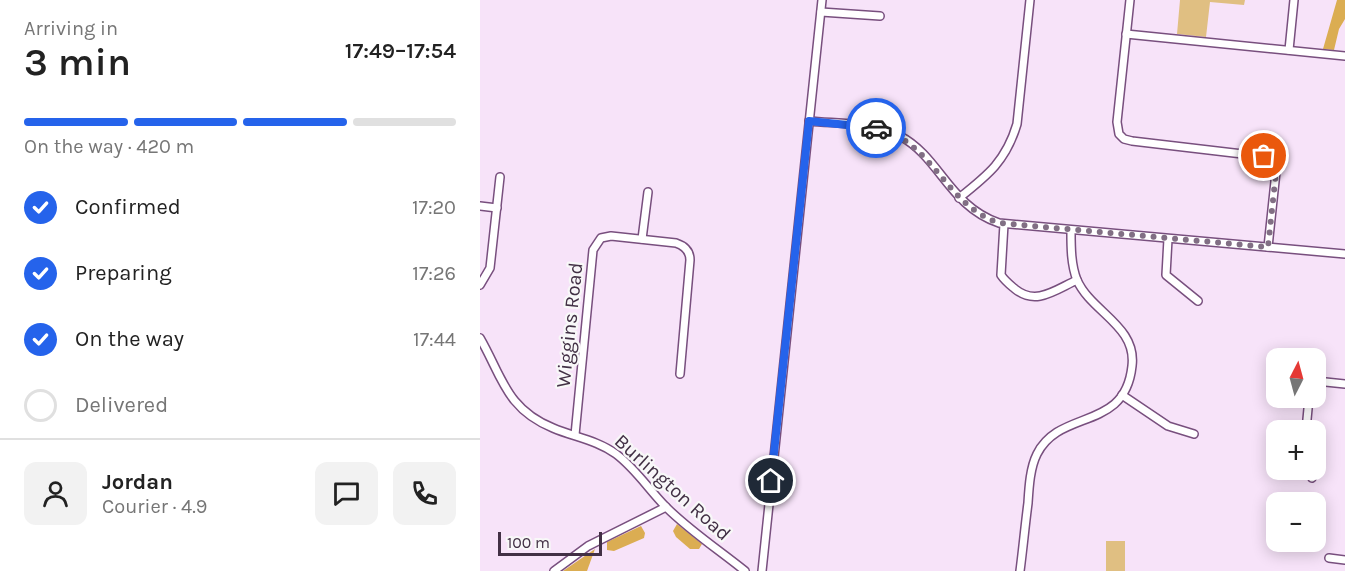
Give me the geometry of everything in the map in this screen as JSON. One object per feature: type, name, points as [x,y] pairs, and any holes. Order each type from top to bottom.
[{"type":"street","points":[[762,571],[822,0]]},
{"type":"street","points":[[959,198],[997,165],[1014,135],[1030,0]]},
{"type":"street","points":[[1130,0],[1117,126],[1120,136],[1132,141],[1268,157],[1274,163],[1276,172],[1268,247]]},
{"type":"street","points":[[1289,50],[1294,0]]},
{"type":"street","points":[[820,12],[880,16]]},
{"type":"street","points":[[1126,33],[1345,56]]},
{"type":"street","points":[[809,121],[877,128],[900,136],[917,149],[959,198],[978,214],[1004,224],[1345,254]]},
{"type":"street","points":[[480,285],[490,268],[500,177]]},
{"type":"street","points":[[642,239],[648,192]]},
{"type":"street","points":[[480,206],[496,208]]},
{"type":"street","points":[[1004,224],[1001,275],[1023,295],[1035,298],[1077,280]]},
{"type":"street","points":[[1020,571],[1030,479],[1037,453],[1051,437],[1069,426],[1108,410],[1122,395],[1132,368],[1132,351],[1128,341],[1114,322],[1086,294],[1077,280],[1073,263],[1071,231]]},
{"type":"street","name":"Wiggins Road","points":[[575,435],[593,250],[597,242],[606,237],[642,239],[681,245],[688,251],[690,256],[680,374]]},
{"type":"street","points":[[1168,239],[1166,274],[1198,301]]},
{"type":"street","name":"Burlington Road","points":[[480,338],[504,387],[515,402],[538,420],[553,428],[605,446],[625,461],[666,507],[745,571]]},
{"type":"street","points":[[480,356],[488,352]]},
{"type":"street","points":[[1326,382],[1345,384]]},
{"type":"street","points":[[1122,395],[1168,426],[1194,434]]},
{"type":"street","points":[[554,571],[588,546],[666,507]]},
{"type":"street","points":[[1329,558],[1345,560]]},
{"type":"shaded area","points":[[1180,0],[1245,0],[1244,5],[1210,2],[1206,37],[1177,34]]},
{"type":"shaded area","points":[[1337,0],[1345,0],[1345,19],[1339,29],[1334,50],[1323,49]]},
{"type":"shaded area","points":[[677,524],[702,544],[699,549],[690,549],[676,537],[673,531]]},
{"type":"shaded area","points":[[641,526],[645,533],[644,538],[614,551],[607,550],[607,542]]},
{"type":"shaded area","points":[[1106,541],[1125,541],[1125,571],[1106,571]]},
{"type":"shaded area","points":[[595,549],[587,571],[563,571]]},
{"type":"way so far","points":[[876,128],[909,142],[965,205],[978,214],[999,223],[1268,247],[1276,172],[1272,161],[1264,156]]},
{"type":"route","points":[[771,481],[809,121],[876,128]]}]
